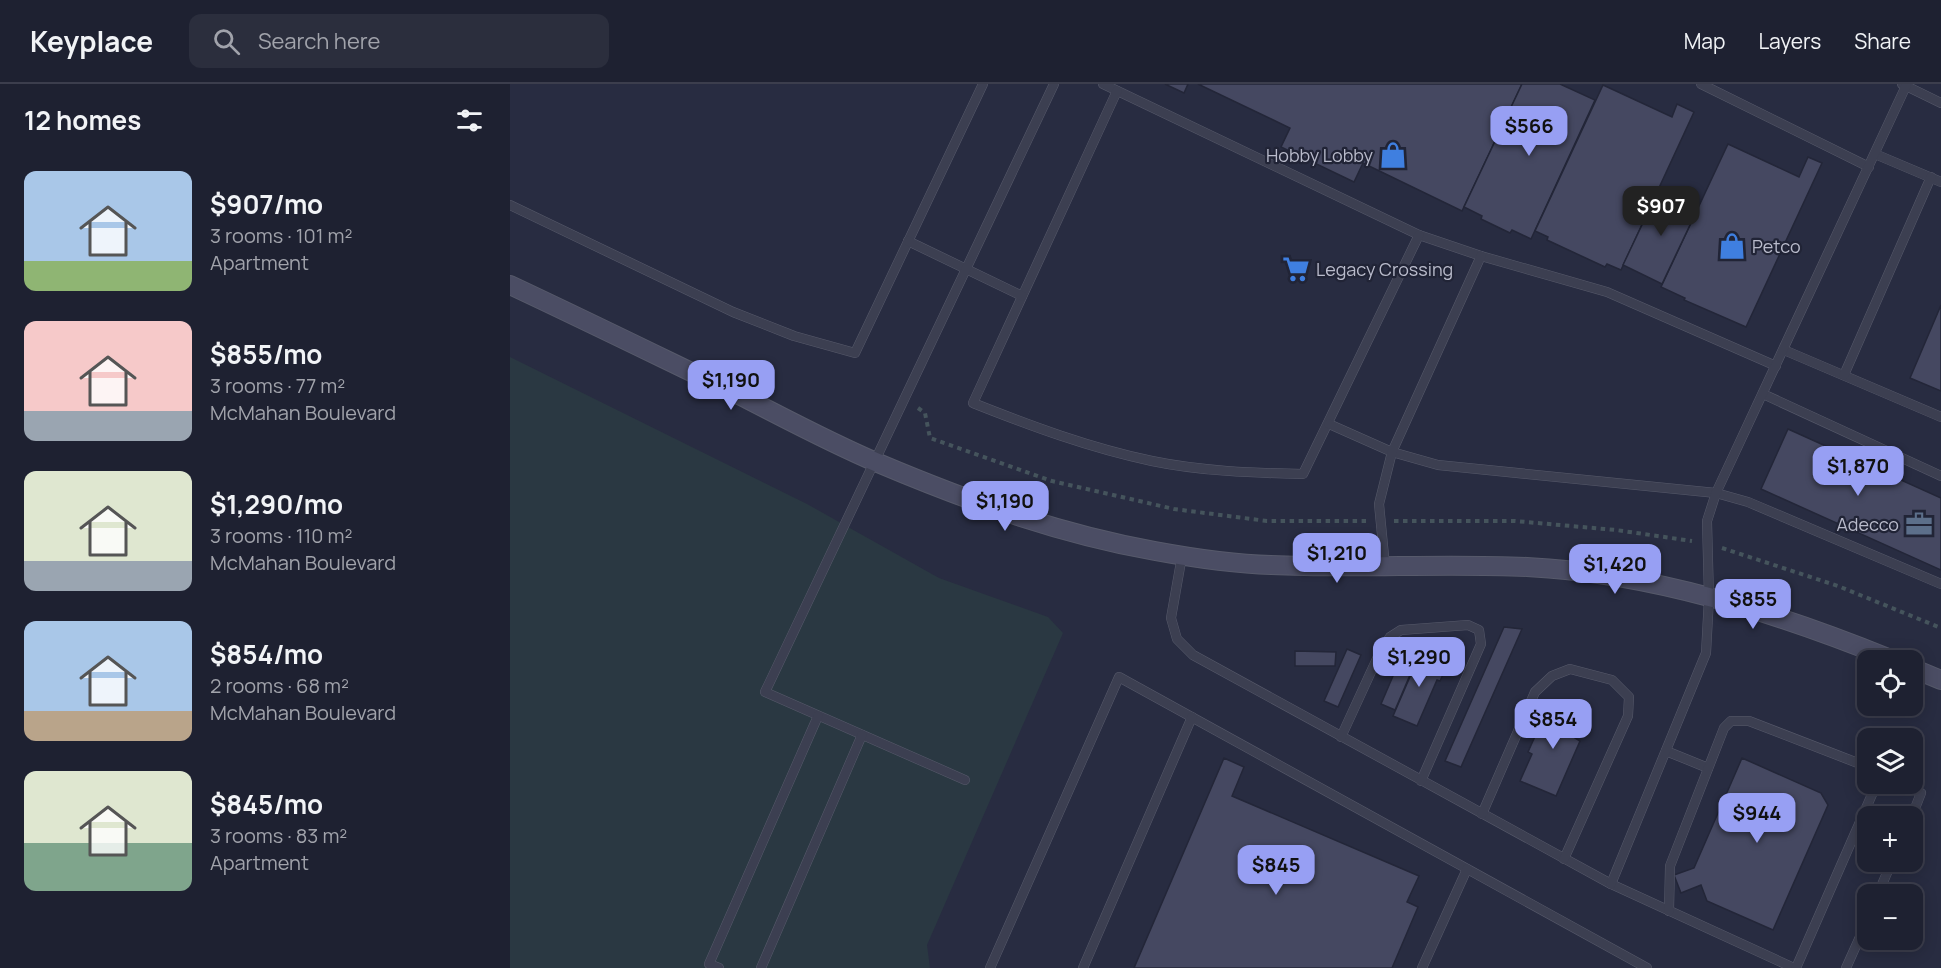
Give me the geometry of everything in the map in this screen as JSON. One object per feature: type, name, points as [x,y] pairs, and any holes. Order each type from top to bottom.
[{"type":"street","points":[[510,285],[875,462],[988,507],[1055,528],[1182,556],[1270,566],[1526,567],[1634,579],[1807,627],[1867,650]]},
{"type":"street","points":[[1923,673],[1941,680]]},
{"type":"lane","points":[[510,205],[733,312],[794,336],[855,353],[983,84]]},
{"type":"lane","points":[[965,780],[765,692],[1054,84]]},
{"type":"lane","points":[[1103,84],[1419,235],[1481,256],[1607,292],[1776,366]]},
{"type":"lane","points":[[1701,84],[1869,167]]},
{"type":"lane","points":[[1611,884],[1706,653],[1709,598],[1707,521],[1716,493],[1875,154],[1904,85],[1941,103]]},
{"type":"lane","points":[[1117,91],[973,403],[1062,436],[1153,461],[1246,473],[1303,474],[1419,235]]},
{"type":"lane","points":[[1875,154],[1941,182]]},
{"type":"lane","points":[[1844,375],[1931,177]]},
{"type":"lane","points":[[908,241],[1022,296]]},
{"type":"lane","points":[[1385,566],[1379,504],[1392,452],[1481,256]]},
{"type":"lane","points":[[1784,350],[1941,417]]},
{"type":"lane","points":[[1763,394],[1941,476]]},
{"type":"lane","points":[[1329,424],[1392,452],[1438,465],[1716,493],[1748,502],[1941,584]]},
{"type":"lane","points":[[1182,556],[1172,601],[1171,618],[1177,639],[1193,656],[1611,884],[1795,968],[1872,794]]},
{"type":"lane","points":[[1341,737],[1381,650],[1390,637],[1401,630],[1468,625],[1479,630],[1482,644],[1422,781]]},
{"type":"lane","points":[[1482,814],[1536,692],[1552,676],[1570,669],[1611,680],[1629,697],[1628,716],[1564,859]]},
{"type":"lane","points":[[990,968],[1119,677],[1647,968]]},
{"type":"lane","points":[[719,968],[709,964],[818,716]]},
{"type":"lane","points":[[1083,968],[1192,717]]},
{"type":"lane","points":[[1669,911],[1670,866],[1724,728],[1731,721],[1749,721],[1857,762]]},
{"type":"lane","points":[[761,968],[862,735]]},
{"type":"lane","points":[[1666,751],[1708,768]]},
{"type":"lane","points":[[1422,968],[1467,869]]},
{"type":"lane","points":[[1846,968],[1857,944]]},
{"type":"path","points":[[904,400],[925,413],[930,438],[1052,481],[1174,509],[1267,521],[1515,521],[1616,530],[1707,543],[1838,586],[1941,628]]},
{"type":"shaded area","points":[[510,357],[807,504],[939,578],[1048,617],[1063,633],[927,945],[930,968],[510,968]]},
{"type":"building","points":[[1165,84],[1188,84],[1184,93]]},
{"type":"building","name":"Hobby Lobby","points":[[1198,84],[1522,84],[1462,211],[1363,163],[1354,182],[1281,147],[1290,128]]},
{"type":"building","points":[[1522,84],[1560,84],[1595,100],[1531,239],[1512,230],[1510,233],[1481,219],[1482,216],[1464,207]]},
{"type":"building","points":[[1603,85],[1672,117],[1677,104],[1694,112],[1621,270],[1607,264],[1605,267],[1547,240],[1548,237],[1535,231]]},
{"type":"building","name":"Petco","points":[[1728,144],[1799,177],[1808,157],[1822,163],[1746,327],[1684,300],[1685,298],[1661,287]]},
{"type":"building","points":[[1659,189],[1698,208],[1662,284],[1623,265]]},
{"type":"building","points":[[1941,305],[1941,391],[1910,378]]},
{"type":"building","points":[[1788,429],[1941,498],[1941,570],[1761,489]]},
{"type":"building","points":[[1504,627],[1522,629],[1461,767],[1445,761]]},
{"type":"building","points":[[1347,649],[1361,655],[1338,707],[1324,701]]},
{"type":"building","points":[[1422,649],[1441,657],[1437,667],[1445,670],[1440,681],[1437,680],[1417,726],[1393,716]]},
{"type":"building","points":[[1295,651],[1336,652],[1335,666],[1295,666]]},
{"type":"building","points":[[1399,662],[1413,668],[1395,710],[1381,704]]},
{"type":"building","points":[[1557,703],[1585,715],[1575,738],[1580,741],[1556,796],[1520,781],[1532,754],[1528,752],[1546,712],[1552,714]]},
{"type":"building","points":[[1224,758],[1244,767],[1232,796],[1419,876],[1407,902],[1418,907],[1392,968],[1134,968]]},
{"type":"building","points":[[1742,758],[1821,793],[1828,805],[1773,930],[1707,901],[1701,885],[1681,893],[1674,875],[1694,868]]},
{"type":"place","name":"Hobby Lobby","points":[[1393,155]]},
{"type":"place","name":"Petco","points":[[1732,246]]},
{"type":"place","name":"Legacy Crossing","points":[[1296,269]]},
{"type":"place","name":"Adecco","points":[[1919,524]]}]
